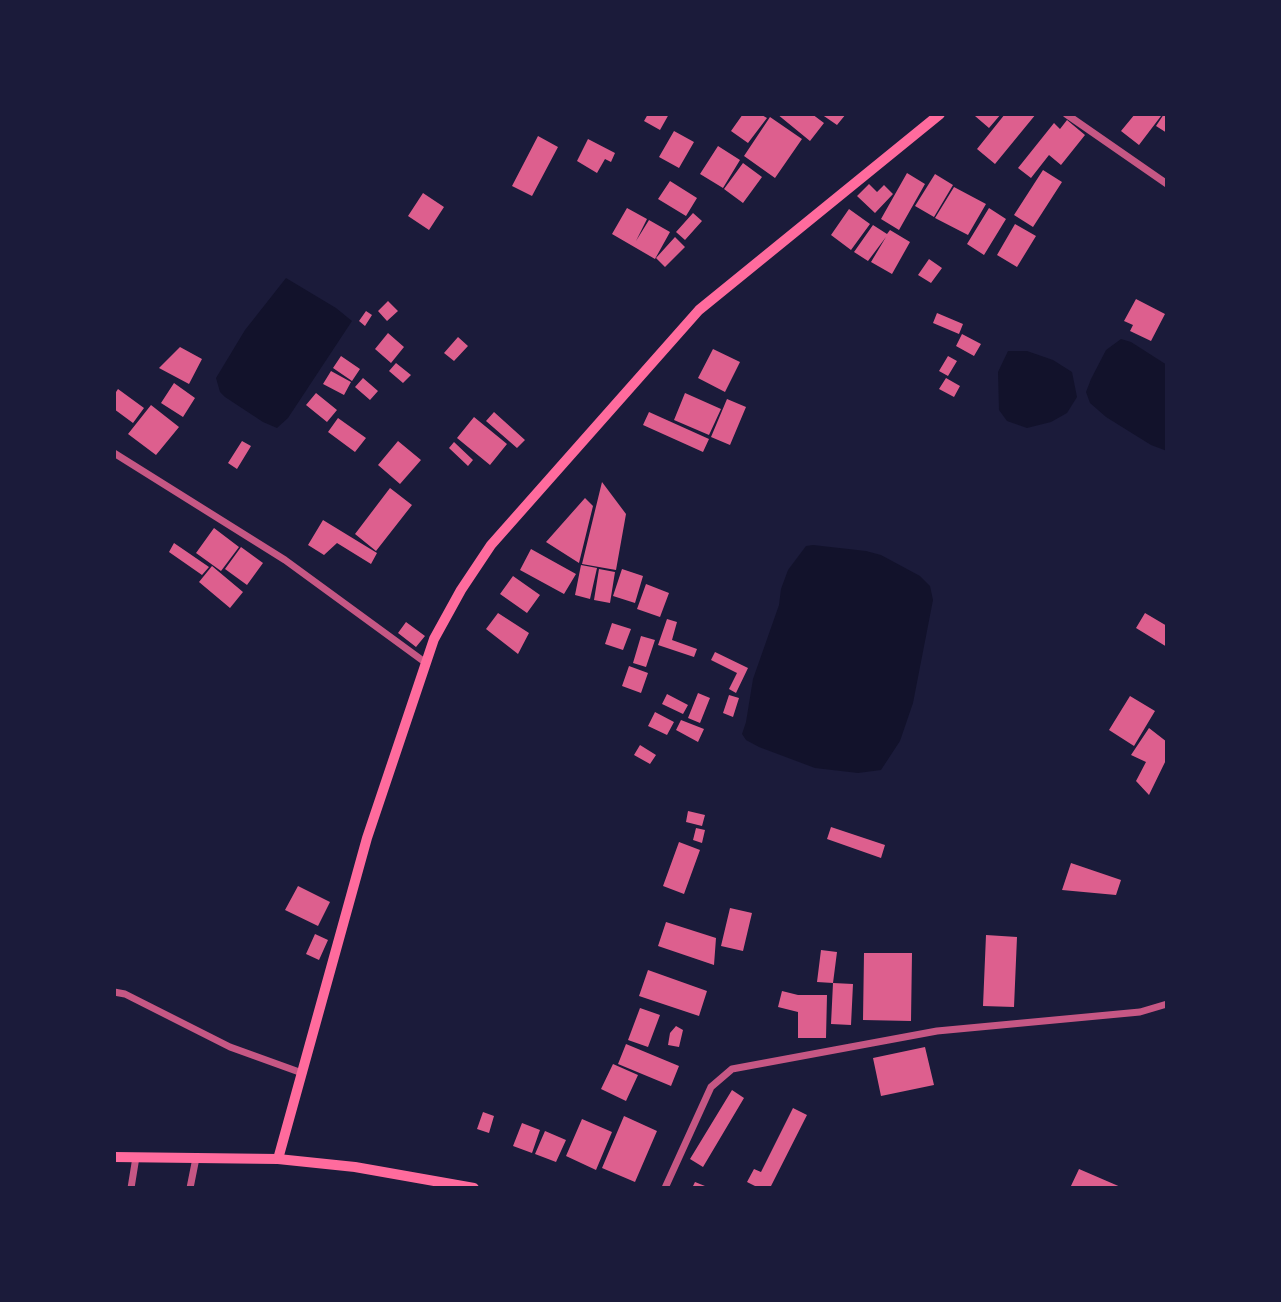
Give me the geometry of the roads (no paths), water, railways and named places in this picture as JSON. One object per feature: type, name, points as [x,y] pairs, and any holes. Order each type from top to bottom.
[{"type":"main road","points":[[278,1159],[367,838],[434,639],[461,590],[491,545],[699,310],[940,114]]},
{"type":"main road","points":[[114,1157],[278,1159],[355,1167],[474,1188]]},
{"type":"street","points":[[1066,114],[1167,184]]},
{"type":"street","points":[[114,453],[285,560],[426,663]]},
{"type":"street","points":[[114,992],[125,994],[230,1047],[302,1073]]},
{"type":"street","points":[[665,1188],[711,1087],[732,1069],[937,1031],[1140,1012],[1167,1004]]},
{"type":"street","points":[[131,1188],[136,1157]]},
{"type":"street","points":[[190,1188],[196,1158]]}]
